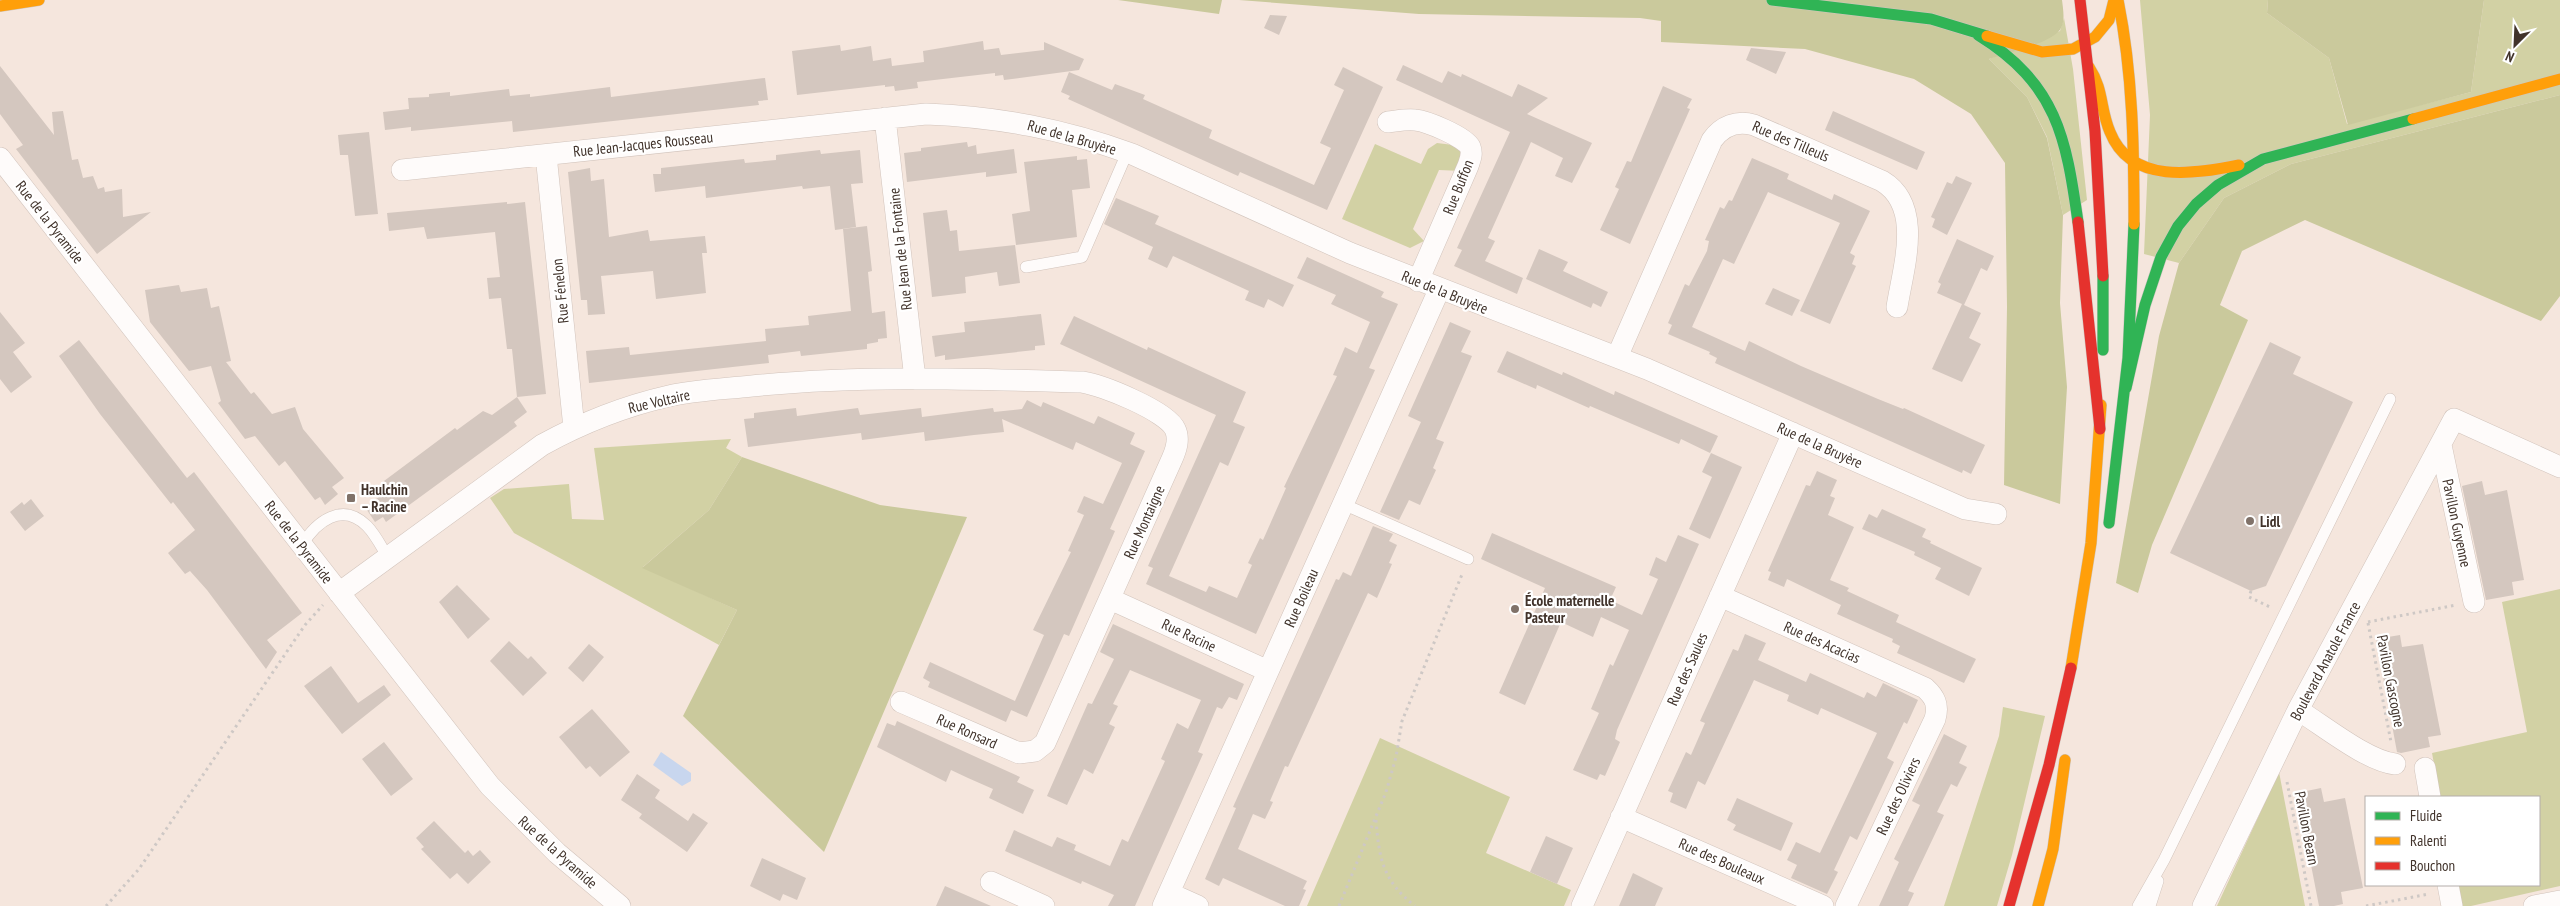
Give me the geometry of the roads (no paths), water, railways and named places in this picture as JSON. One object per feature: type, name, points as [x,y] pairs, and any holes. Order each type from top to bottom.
[{"type":"main road","points":[[0,6],[39,0]]},
{"type":"main road","points":[[1772,0],[1914,16],[2042,52],[2064,50],[2086,43],[2103,29],[2109,20],[2114,0]]},
{"type":"main road","points":[[2009,906],[2044,781],[2071,670],[2088,558],[2100,429],[2103,258],[2100,195],[2089,67],[2080,0]]},
{"type":"main road","points":[[2107,537],[2126,388],[2134,258],[2134,162],[2128,63],[2118,0]]},
{"type":"main road","points":[[1978,35],[2003,51],[2024,70],[2051,109],[2062,136],[2086,272],[2100,429]]},
{"type":"main road","points":[[2089,67],[2099,84],[2103,114],[2111,135],[2125,156],[2134,162],[2158,171],[2184,174],[2207,172],[2263,159],[2560,79]]},
{"type":"main road","points":[[2126,388],[2150,288],[2169,239],[2196,204],[2207,194],[2218,185],[2263,159]]},
{"type":"main road","points":[[2074,712],[2085,656]]},
{"type":"main road","points":[[2038,906],[2053,849],[2066,748]]},
{"type":"street","name":"Rue de la Bruyère","points":[[885,118],[926,114],[1017,122],[1083,138],[1127,153],[1350,253],[1439,290],[1617,358],[1965,509],[1996,514]]},
{"type":"street","name":"Rue Jean-Jacques Rousseau","points":[[402,170],[885,118]]},
{"type":"street","name":"Rue Jean de la Fontaine","points":[[885,118],[915,379]]},
{"type":"street","name":"Rue Buffon","points":[[1388,122],[1412,119],[1428,123],[1466,142],[1471,153],[1468,166],[1418,280]]},
{"type":"street","name":"Rue des Tilleuls","points":[[1617,358],[1712,140],[1723,129],[1738,123],[1754,125],[1882,180],[1897,192],[1904,208],[1907,227],[1897,307]]},
{"type":"street","name":"Rue Fénelon","points":[[546,154],[574,428]]},
{"type":"street","name":"Rue de la Pyramide","points":[[0,158],[503,800],[557,853],[620,906]]},
{"type":"street","name":"Rue Boileau","points":[[1166,900],[1439,290]]},
{"type":"street","name":"Rue Voltaire","points":[[339,593],[530,453],[574,428],[624,409],[684,394],[806,382],[915,379],[1034,381]]},
{"type":"street","name":"Rue Montaigne","points":[[1034,381],[1091,383],[1160,414],[1176,430],[1177,444],[1049,737],[1035,751]]},
{"type":"street","name":"Boulevard Anatole France","points":[[2203,906],[2298,710],[2360,616],[2454,419],[2560,467]]},
{"type":"street","name":"Rue des Saules","points":[[1582,906],[1793,433]]},
{"type":"street","name":"Pavillon Guyenne","points":[[2441,445],[2474,602]]},
{"type":"street","name":"Rue des Acacias","points":[[1720,596],[1925,688]]},
{"type":"street","name":"Rue Racine","points":[[1110,599],[1268,671]]},
{"type":"street","name":"Rue des Oliviers","points":[[1846,906],[1935,719],[1937,705],[1934,698],[1925,688]]},
{"type":"street","name":"Rue Ronsard","points":[[901,702],[1012,751],[1019,753],[1035,751]]},
{"type":"street","points":[[2298,710],[2369,755],[2391,764]]},
{"type":"street","points":[[2425,768],[2430,796]]},
{"type":"street","name":"Rue des Bouleaux","points":[[1621,817],[1824,906]]},
{"type":"street","points":[[991,882],[1044,906]]},
{"type":"street","points":[[1166,900],[1198,906]]},
{"type":"street","points":[[2534,906],[2560,901]]},
{"type":"lane","points":[[1026,267],[1082,257],[1127,153]]},
{"type":"lane","points":[[2138,906],[2164,860],[2390,399]]},
{"type":"lane","points":[[1343,504],[1468,559]]},
{"type":"lane","points":[[302,545],[323,520],[331,516],[350,517],[366,525],[387,556]]},
{"type":"lane","points":[[2150,906],[2164,860]]},
{"type":"water","points":[[661,752],[691,773],[691,781],[682,786],[653,765]]},
{"type":"place","name":"Haulchin – Racine","points":[[351,498]]},
{"type":"place","name":"Lidl","points":[[2250,521]]},
{"type":"place","name":"École maternelle Pasteur","points":[[1515,609]]}]
